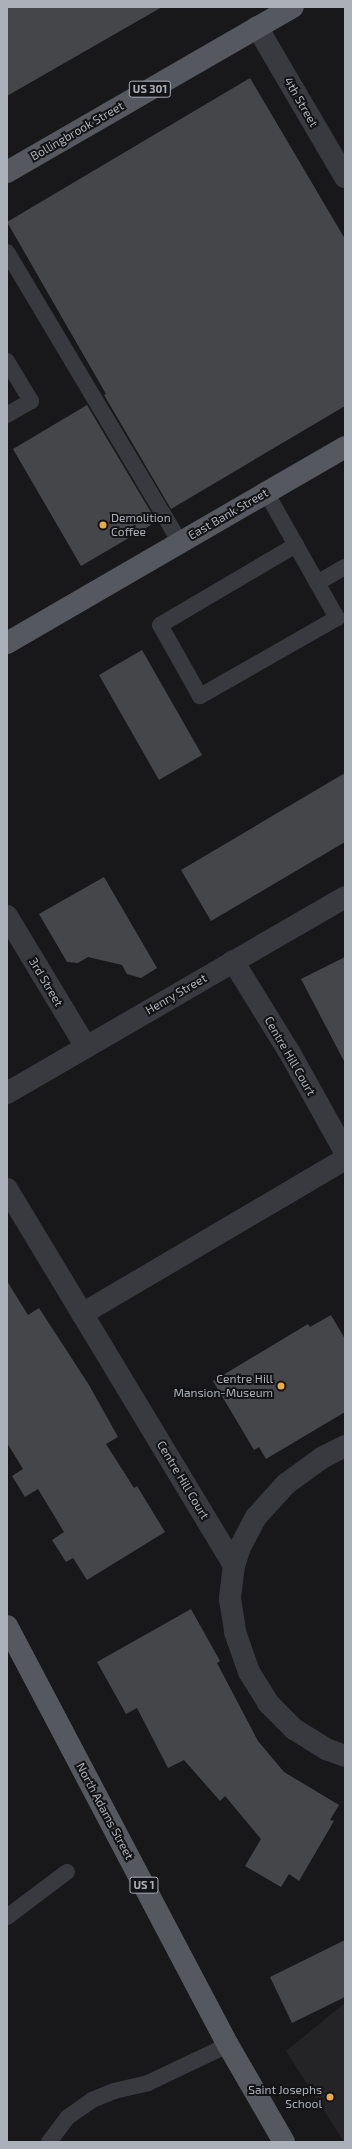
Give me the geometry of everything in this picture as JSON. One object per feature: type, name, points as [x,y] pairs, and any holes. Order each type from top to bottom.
[{"type":"main road","name":"Bollingbrook Street","points":[[7,172],[292,7]]},
{"type":"main road","name":"East Bank Street","points":[[7,643],[345,447]]},
{"type":"main road","name":"North Adams Street","points":[[7,1626],[228,2045],[284,2142]]},
{"type":"street","name":"4th Street","points":[[257,27],[345,176]]},
{"type":"street","name":"Henry Street","points":[[7,1093],[345,896]]},
{"type":"street","name":"3rd Street","points":[[7,916],[86,1047]]},
{"type":"street","name":"Centre Hill Court","points":[[233,961],[291,1055],[345,1152]]},
{"type":"street","points":[[82,1314],[345,1159]]},
{"type":"street","name":"Centre Hill Court","points":[[7,1189],[234,1565]]},
{"type":"street","points":[[345,1446],[323,1457],[286,1484],[256,1517],[240,1547],[234,1565],[230,1600],[234,1632],[249,1672],[268,1703],[294,1729],[326,1749],[345,1756]]},
{"type":"lane","points":[[7,252],[180,542]]},
{"type":"lane","points":[[7,361],[31,401],[7,415]]},
{"type":"lane","points":[[266,492],[296,545],[317,583],[337,618],[200,696],[160,625],[296,545]]},
{"type":"lane","points":[[317,583],[345,567]]},
{"type":"lane","points":[[7,1917],[67,1872]]},
{"type":"lane","points":[[49,2142],[68,2117],[92,2100],[114,2091],[148,2083],[228,2045]]},
{"type":"shaded area","name":"Saint Josephs School","points":[[345,2003],[345,2142],[344,2142],[286,2051]]},
{"type":"building","points":[[7,7],[162,7],[7,96]]},
{"type":"building","points":[[250,78],[345,239],[345,406],[171,509],[104,395],[106,394],[7,222]]},
{"type":"building","points":[[87,405],[155,519],[149,522],[151,525],[81,566],[13,449]]},
{"type":"building","points":[[142,650],[202,755],[159,780],[99,675]]},
{"type":"building","points":[[345,773],[345,842],[211,921],[181,870]]},
{"type":"building","points":[[104,877],[157,968],[141,978],[127,974],[122,965],[88,957],[78,963],[67,962],[39,914]]},
{"type":"building","points":[[345,957],[345,1063],[301,979]]},
{"type":"building","points":[[7,1281],[28,1315],[39,1308],[89,1385],[118,1437],[106,1444],[134,1488],[137,1486],[165,1532],[87,1580],[73,1558],[66,1562],[52,1540],[64,1532],[38,1489],[25,1497],[12,1476],[23,1469],[7,1443]]},
{"type":"building","name":"Centre Hill Mansion-Museum","points":[[331,1315],[345,1339],[345,1412],[266,1459],[259,1447],[254,1450],[213,1381],[308,1324],[310,1327]]},
{"type":"building","points":[[191,1609],[220,1661],[217,1663],[258,1741],[284,1772],[339,1805],[330,1820],[334,1821],[299,1881],[289,1874],[281,1887],[245,1866],[261,1839],[225,1796],[220,1801],[184,1760],[168,1768],[137,1708],[126,1714],[97,1662]]},
{"type":"building","points":[[345,1940],[345,1997],[292,2023],[270,1977]]},
{"type":"place","name":"Demolition Coffee","points":[[103,525]]},
{"type":"place","name":"Centre Hill Mansion-Museum","points":[[281,1386]]},
{"type":"place","name":"Saint Josephs School","points":[[330,2097]]}]
